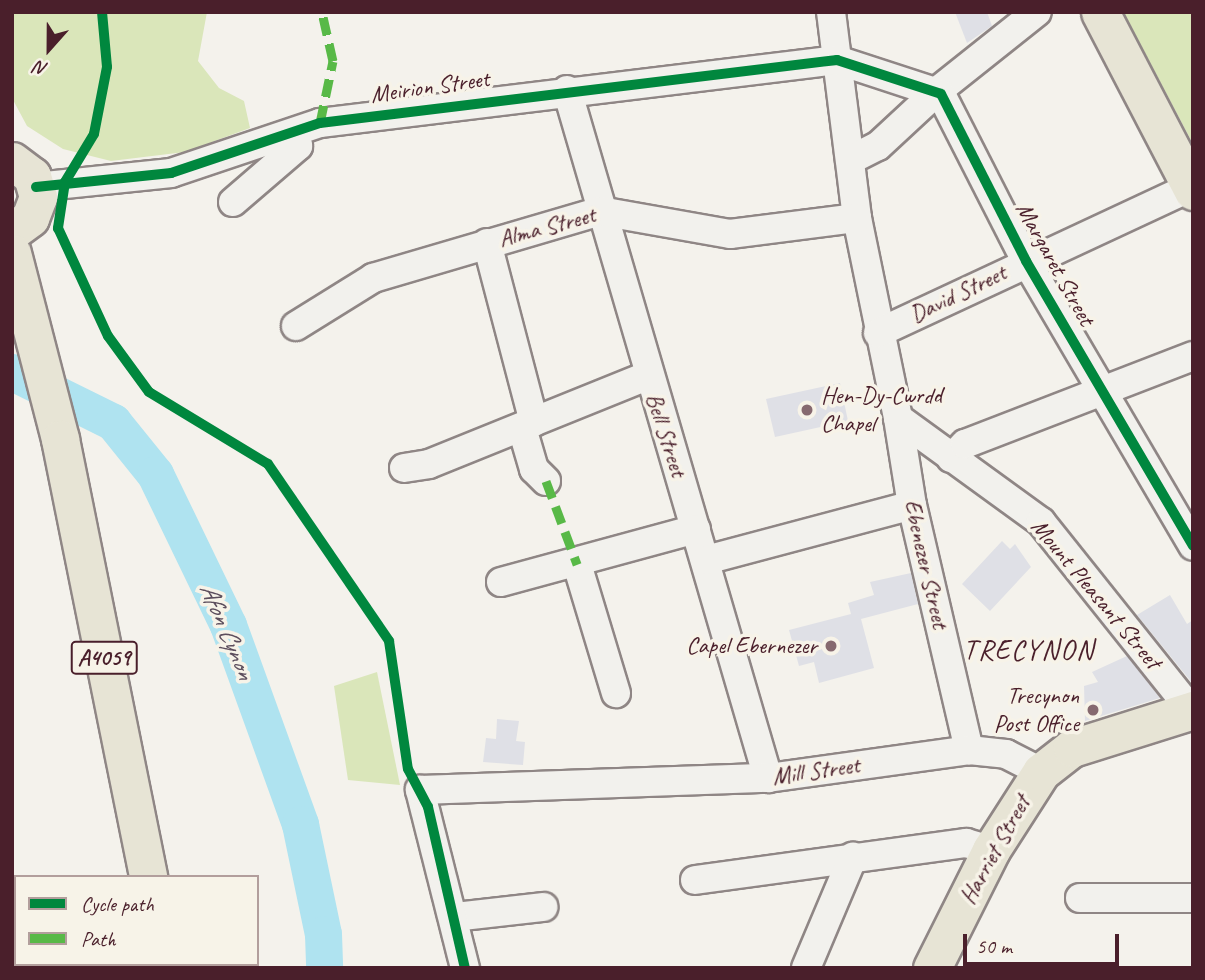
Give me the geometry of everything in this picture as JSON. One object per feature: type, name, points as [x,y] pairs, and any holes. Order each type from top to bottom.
[{"type":"main road","points":[[1101,12],[1192,189]]},
{"type":"main road","points":[[12,231],[30,218],[24,174]]},
{"type":"main road","name":"A4059","points":[[12,253],[41,355],[60,439],[148,875]]},
{"type":"main road","points":[[1041,772],[1072,748],[1192,710]]},
{"type":"main road","name":"Harriet Street","points":[[932,968],[991,850],[1041,772]]},
{"type":"street","points":[[831,12],[857,218],[878,333],[898,418]]},
{"type":"street","points":[[850,160],[878,146],[935,93],[1037,12]]},
{"type":"street","points":[[836,60],[935,93]]},
{"type":"street","name":"Meirion Street","points":[[24,174],[171,173],[320,123],[568,90],[836,60]]},
{"type":"street","name":"Bell Street","points":[[568,90],[647,376],[706,560],[768,778]]},
{"type":"street","name":"Margaret Street","points":[[935,93],[941,94],[1026,261],[1193,546]]},
{"type":"street","points":[[233,202],[298,146],[295,132]]},
{"type":"street","name":"David Street","points":[[878,333],[1026,261],[1192,189]]},
{"type":"street","name":"Alma Street","points":[[296,326],[373,278],[600,211],[730,234],[857,218]]},
{"type":"street","points":[[487,243],[528,425],[534,470],[546,481]]},
{"type":"street","points":[[951,458],[965,444],[1193,356]]},
{"type":"street","points":[[404,468],[429,464],[647,376]]},
{"type":"street","name":"Mount Pleasant Street","points":[[898,418],[1041,522],[1192,710]]},
{"type":"street","name":"Ebenezer Street","points":[[898,418],[912,505],[969,750]]},
{"type":"street","points":[[706,560],[912,505]]},
{"type":"street","points":[[501,582],[577,564],[696,529]]},
{"type":"street","points":[[577,564],[616,693]]},
{"type":"street","name":"Mill Street","points":[[454,917],[420,790],[768,778],[969,750],[1006,754],[1041,772]]},
{"type":"street","points":[[695,880],[965,843],[991,850]]},
{"type":"street","points":[[806,968],[853,857]]},
{"type":"street","points":[[1080,898],[1193,898]]},
{"type":"street","points":[[465,968],[454,917],[543,907]]},
{"type":"green space","points":[[12,12],[207,12],[198,61],[219,88],[244,101],[250,128],[185,152],[111,161],[63,149],[27,126],[12,98]]},
{"type":"green space","points":[[1123,12],[1193,12],[1193,144],[1126,17]]},
{"type":"green space","points":[[377,672],[400,785],[348,780],[334,686]]},
{"type":"building","points":[[955,12],[987,12],[992,26],[967,43]]},
{"type":"building","name":"Hen-Dy-Cwrdd Chapel","points":[[840,383],[848,421],[775,437],[766,399]]},
{"type":"building","points":[[1002,541],[1010,549],[1015,544],[1031,567],[990,611],[962,584]]},
{"type":"building","name":"Capel Ebernezer","points":[[911,573],[918,604],[861,619],[874,668],[819,683],[814,662],[799,666],[789,630],[851,614],[848,603],[874,595],[870,582]]},
{"type":"building","points":[[1170,595],[1187,624],[1193,620],[1193,684],[1137,615]]},
{"type":"building","points":[[1127,656],[1160,698],[1085,721],[1084,686],[1098,682],[1092,672]]},
{"type":"building","points":[[497,719],[519,721],[516,741],[525,742],[523,765],[483,762],[486,738],[496,739]]},
{"type":"waterway","name":"Afon Cynon","points":[[12,372],[113,422],[155,474],[228,625],[300,824],[323,934],[324,968]]},
{"type":"marked path","points":[[320,123],[333,61],[322,12]]},
{"type":"marked path","points":[[546,481],[577,564]]},
{"type":"cycle path","points":[[102,12],[107,67],[94,134],[65,182],[58,228],[108,336],[149,392],[268,464],[389,641],[408,769],[428,807],[465,968]]},
{"type":"cycle path","points":[[36,187],[171,173],[320,123],[837,60],[941,94],[1026,261],[1193,546]]},
{"type":"place","name":"Hen-Dy-Cwrdd Chapel","points":[[807,410]]},
{"type":"place","name":"Capel Ebernezer","points":[[831,646]]},
{"type":"place","name":"Trecynon Post Office","points":[[1093,710]]},
{"type":"district","name":"TRECYNON","points":[[1029,650]]}]
